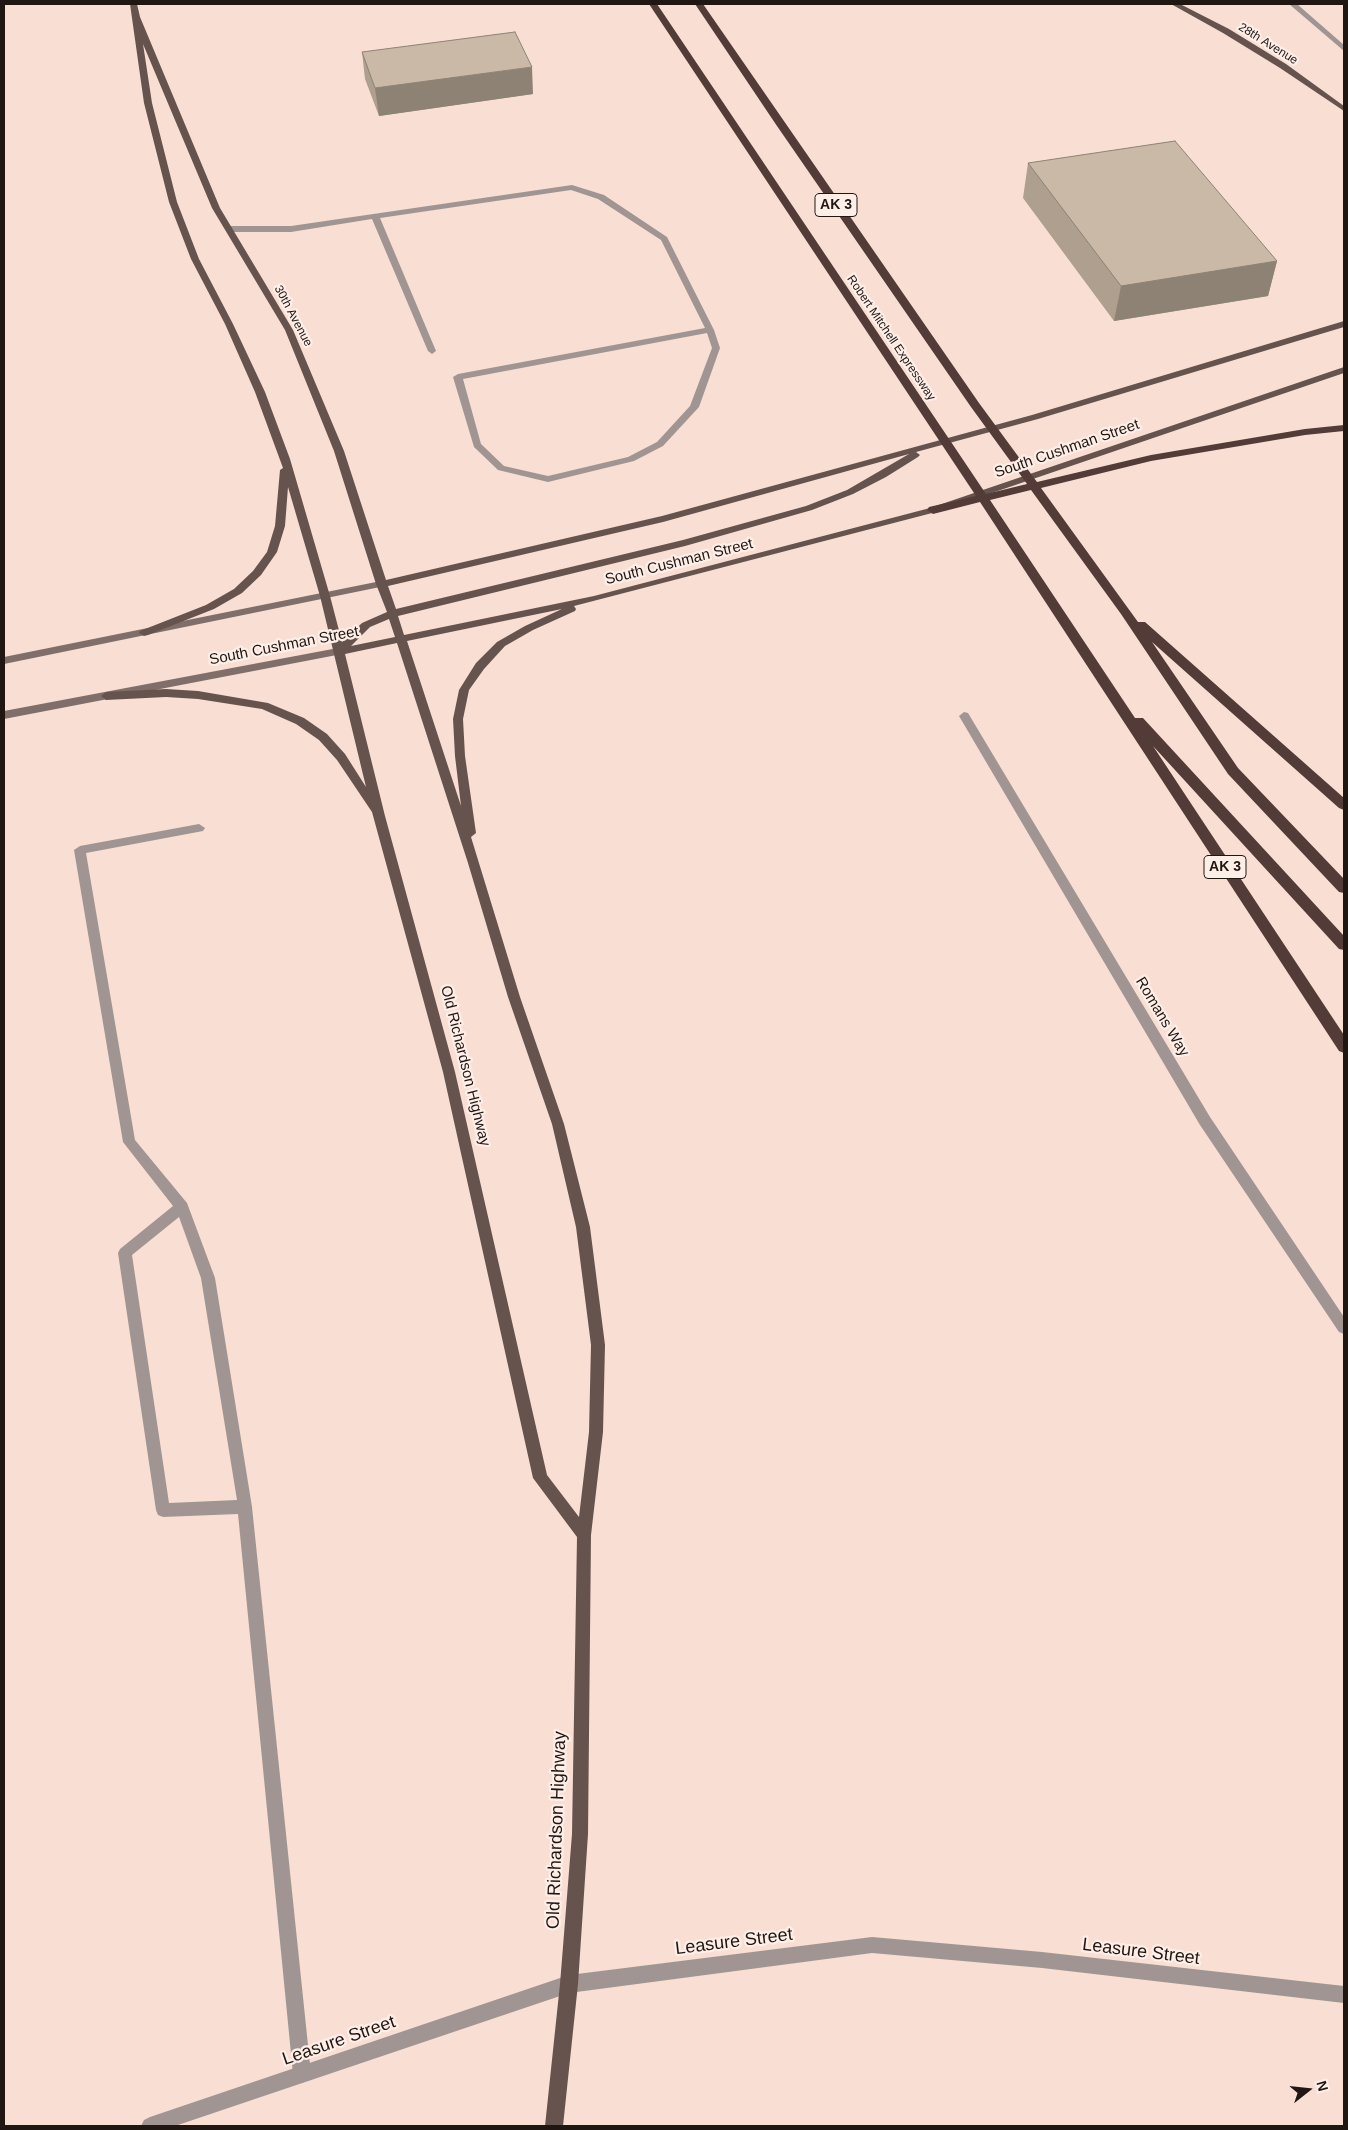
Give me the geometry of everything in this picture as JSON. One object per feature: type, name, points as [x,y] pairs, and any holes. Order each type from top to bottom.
[{"type":"highway","name":"Robert Mitchell Expressway","points":[[654,4],[703,81],[1018,550],[1107,687]]},
{"type":"highway","name":"Robert Mitchell Expressway","points":[[699,4],[975,405],[1125,611]]},
{"type":"highway","points":[[932,510],[1151,458],[1304,432],[1344,428]]},
{"type":"highway","points":[[1125,611],[1344,805]]},
{"type":"highway","name":"AK 3","points":[[1125,611],[1233,771],[1344,888]]},
{"type":"highway","points":[[1107,687],[1344,945]]},
{"type":"highway","name":"AK 3","points":[[1107,687],[1344,1048]]},
{"type":"main road","name":"30th Avenue","points":[[133,4],[148,103],[174,202],[195,260],[229,324],[260,392],[286,463],[325,596]]},
{"type":"main road","name":"28th Avenue","points":[[1175,4],[1243,41],[1283,66],[1344,109]]},
{"type":"main road","name":"30th Avenue","points":[[136,17],[216,208],[289,330],[312,382],[338,451],[399,640]]},
{"type":"main road","points":[[4,661],[381,584],[663,519],[926,448],[1155,382],[1344,324]]},
{"type":"main road","name":"South Cushman Street","points":[[4,715],[338,652],[594,599],[932,510],[1344,370]]},
{"type":"main road","points":[[338,652],[366,625],[391,614],[685,543],[809,508],[850,492],[882,476],[926,448]]},
{"type":"main road","points":[[144,633],[210,607],[238,591],[257,573],[272,552],[280,526],[286,463]]},
{"type":"main road","name":"Old Richardson Highway","points":[[325,596],[379,816],[449,1072],[540,1478],[584,1535]]},
{"type":"main road","points":[[474,863],[460,756],[458,719],[464,690],[480,666],[501,644],[529,628],[594,599]]},
{"type":"main road","name":"Old Richardson Highway","points":[[399,640],[474,863],[514,997],[558,1124],[583,1227],[598,1345],[596,1432],[584,1535],[580,1834],[569,1984],[554,2126]]},
{"type":"main road","points":[[106,696],[198,695],[264,706],[300,721],[323,737],[341,756],[379,816]]},
{"type":"street","points":[[1293,4],[1344,49]]},
{"type":"street","points":[[228,229],[291,229],[572,187],[601,197],[664,239],[710,330],[716,348],[694,407],[660,444],[631,459],[548,479],[501,468],[477,445],[458,377],[710,330]]},
{"type":"street","points":[[375,216],[432,351]]},
{"type":"street","name":"Romans Way","points":[[964,716],[1206,1121],[1344,1328]]},
{"type":"street","points":[[199,828],[80,850],[130,1142],[182,1207],[208,1278],[245,1507],[302,2074]]},
{"type":"street","points":[[182,1207],[125,1253],[163,1510],[245,1507]]},
{"type":"street","name":"Leasure Street","points":[[150,2126],[569,1984],[872,1945],[1042,1960],[1344,1996]]},
{"type":"building","points":[[515,32],[532,67],[375,88],[362,52]]},
{"type":"building","points":[[1175,141],[1277,261],[1121,286],[1028,163]]}]
